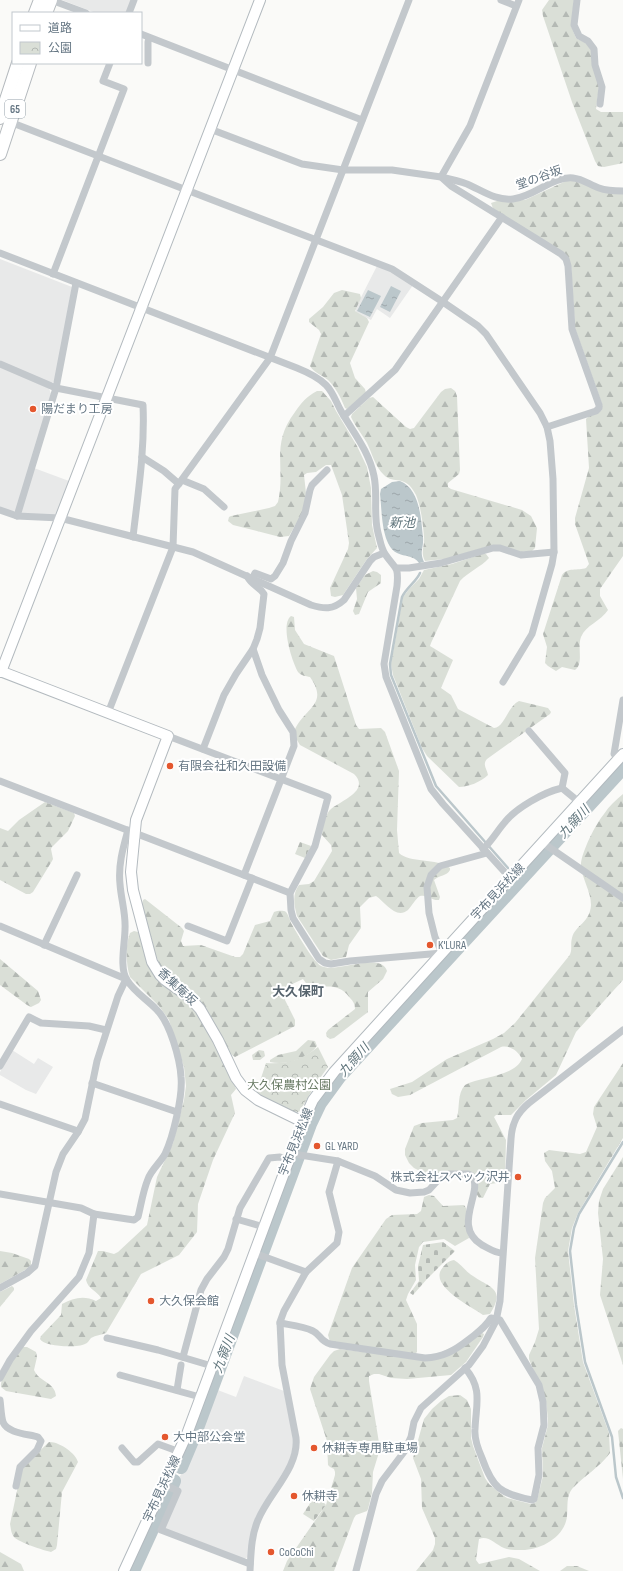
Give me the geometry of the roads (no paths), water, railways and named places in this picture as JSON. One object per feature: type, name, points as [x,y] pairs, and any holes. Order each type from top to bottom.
[{"type":"main road","points":[[35,12],[40,0]]},
{"type":"main road","points":[[46,12],[51,0]]},
{"type":"main road","name":"65","points":[[0,154],[3,118],[18,64]]},
{"type":"main road","name":"65","points":[[3,118],[30,64]]},
{"type":"street","points":[[51,0],[83,12]]},
{"type":"street","points":[[129,12],[134,0]]},
{"type":"street","points":[[260,0],[0,672],[328,797],[315,846],[290,893],[293,918],[320,959],[325,963],[331,964],[442,953],[435,937],[430,913],[427,887],[431,875],[440,866],[487,848],[504,822],[516,811],[539,797],[562,788]]},
{"type":"street","points":[[108,713],[173,547],[175,489],[270,358],[409,0]]},
{"type":"street","points":[[501,0],[518,3],[470,126],[441,177],[451,186],[561,254],[566,259],[568,266],[572,329],[599,404],[599,408],[596,411],[547,427]]},
{"type":"street","points":[[577,0],[574,25],[579,36],[588,41],[594,49],[595,65],[602,86],[600,104]]},
{"type":"street","points":[[142,34],[362,120]]},
{"type":"street","points":[[148,63],[149,38]]},
{"type":"street","points":[[53,274],[124,89],[103,81],[110,64]]},
{"type":"street","points":[[3,118],[392,269],[478,326],[486,334],[540,414],[547,427],[550,441],[553,479],[554,552],[552,564],[532,634],[503,682]]},
{"type":"street","name":"堂の谷坂","points":[[210,129],[302,164],[343,170],[392,170],[441,177],[456,180],[495,198],[504,199],[524,197],[566,178],[582,180],[611,191],[623,191]]},
{"type":"street","points":[[344,416],[395,370],[502,217]]},
{"type":"street","points":[[0,254],[310,374],[324,383],[331,390],[344,416],[362,444],[371,465],[376,488],[376,524],[384,553],[397,568],[397,586],[384,664],[386,677],[431,789],[487,848],[510,878]]},
{"type":"street","points":[[17,516],[56,388],[76,283]]},
{"type":"street","points":[[0,364],[56,388],[143,405],[144,432],[133,537]]},
{"type":"street","points":[[142,457],[180,482],[204,489],[224,507]]},
{"type":"street","points":[[250,577],[255,573],[271,579],[276,576],[283,563],[291,540],[305,513],[312,485],[327,470]]},
{"type":"street","points":[[0,510],[17,516],[60,518],[193,552],[311,605],[328,609],[344,600],[370,561],[374,557],[384,553]]},
{"type":"street","points":[[397,568],[409,568],[441,563],[493,548],[500,548],[521,555],[554,552]]},
{"type":"street","points":[[203,749],[224,695],[236,674],[254,649],[260,628],[264,598],[262,590],[252,585],[250,577]]},
{"type":"street","points":[[244,875],[294,746],[293,732],[279,710],[262,675],[254,649]]},
{"type":"street","points":[[621,756],[614,754],[623,700]]},
{"type":"street","points":[[529,731],[565,773],[562,788]]},
{"type":"street","name":"香集庵坂","points":[[168,736],[131,832],[132,884],[150,955],[156,969],[165,980],[189,997],[200,1009],[218,1040],[236,1078],[245,1090],[258,1100],[303,1122]]},
{"type":"street","name":"宇布見浜松線","points":[[124,1571],[169,1487],[180,1452],[212,1366],[259,1255],[264,1227],[294,1155],[303,1122],[314,1100],[327,1079],[510,878],[547,846],[580,802],[621,756]]},
{"type":"street","points":[[0,781],[290,893]]},
{"type":"street","points":[[562,788],[580,802]]},
{"type":"street","points":[[0,1288],[27,1273],[35,1266],[56,1172],[63,1154],[85,1119],[97,1061],[106,1030],[118,996],[126,979],[124,973],[123,948],[125,928],[119,883],[119,870],[121,857],[131,832]]},
{"type":"street","points":[[547,846],[623,898]]},
{"type":"street","points":[[44,945],[77,875]]},
{"type":"street","points":[[188,926],[227,941],[252,878]]},
{"type":"street","points":[[0,926],[126,979],[156,1009],[165,1021],[174,1046],[182,1077],[180,1099],[165,1153],[148,1178],[138,1217],[134,1220],[94,1214],[81,1208],[0,1194]]},
{"type":"street","points":[[0,1066],[29,1016],[41,1023],[84,1025],[106,1030]]},
{"type":"street","points":[[356,1571],[378,1487],[408,1445],[417,1415],[426,1403],[465,1368],[483,1346],[497,1318],[500,1302],[511,1130],[517,1115],[529,1103],[623,1030]]},
{"type":"street","points":[[92,1083],[177,1112]]},
{"type":"street","points":[[0,1104],[78,1132]]},
{"type":"street","points":[[177,1390],[182,1361],[201,1290],[207,1279],[224,1257],[228,1249],[240,1208],[269,1158],[294,1155],[338,1161],[375,1176],[396,1190],[410,1193],[429,1190],[440,1178],[449,1174],[468,1174],[472,1176],[475,1183],[468,1217],[469,1229],[475,1239],[480,1243],[498,1253],[502,1253]]},
{"type":"street","points":[[169,1487],[178,1491],[161,1530],[250,1568],[253,1539],[258,1520],[293,1461],[296,1449],[296,1438],[282,1365],[280,1323],[284,1311],[306,1272],[334,1248],[339,1238],[339,1232],[329,1192],[338,1161]]},
{"type":"street","points":[[0,1378],[10,1360],[31,1331],[79,1277],[90,1253],[94,1214]]},
{"type":"street","points":[[236,1219],[264,1227]]},
{"type":"street","points":[[259,1255],[306,1272]]},
{"type":"street","points":[[280,1323],[311,1330],[316,1333],[321,1340],[330,1344],[430,1358],[443,1356],[452,1352],[480,1332],[491,1318],[497,1318],[500,1320],[539,1385],[543,1402],[544,1424],[538,1448],[539,1475],[534,1499],[532,1500],[516,1497],[503,1491],[492,1482],[488,1476],[475,1437],[478,1398],[476,1386],[474,1380],[465,1368]]},
{"type":"street","points":[[107,1338],[158,1350],[182,1361],[212,1366]]},
{"type":"street","points":[[120,1374],[200,1397]]},
{"type":"street","points":[[0,1400],[6,1426],[13,1431],[38,1437],[41,1441],[37,1450],[20,1467],[16,1486]]},
{"type":"street","points":[[122,1448],[134,1462],[138,1462],[158,1444],[180,1452]]},
{"type":"water","points":[[391,286],[401,291],[390,312],[380,307]]},
{"type":"water","points":[[368,290],[381,296],[370,317],[357,311]]},
{"type":"water","name":"新池","points":[[400,481],[407,485],[416,497],[423,537],[422,552],[424,562],[419,563],[412,557],[397,553],[388,543],[385,535],[381,509],[381,489],[392,482]]},
{"type":"waterway","points":[[420,573],[402,597],[390,664],[391,675],[436,786],[508,868]]},
{"type":"waterway","name":"九領川","points":[[181,1467],[194,1436],[310,1124],[320,1103],[339,1077],[623,768]]},
{"type":"waterway","points":[[623,1142],[579,1214],[574,1228],[570,1251],[576,1305],[585,1362],[612,1437],[616,1477],[623,1498]]},
{"type":"waterway","name":"九領川","points":[[133,1571],[174,1481]]},
{"type":"place","name":"陽だまり工房","points":[[33,409]]},
{"type":"place","name":"有限会社和久田設備","points":[[170,766]]},
{"type":"place","name":"K'LURA","points":[[430,945]]},
{"type":"place","name":"GL YARD","points":[[317,1146]]},
{"type":"place","name":"株式会社スペック沢井","points":[[518,1177]]},
{"type":"place","name":"大久保会館","points":[[151,1301]]},
{"type":"place","name":"大中部公会堂","points":[[165,1437]]},
{"type":"place","name":"休耕寺専用駐車場","points":[[314,1448]]},
{"type":"place","name":"休耕寺","points":[[294,1496]]},
{"type":"place","name":"CoCoChi","points":[[271,1552]]},
{"type":"district","name":"大久保町","points":[[298,992]]},
{"type":"park label","name":"大久保農村公園","points":[[289,1085]]}]
